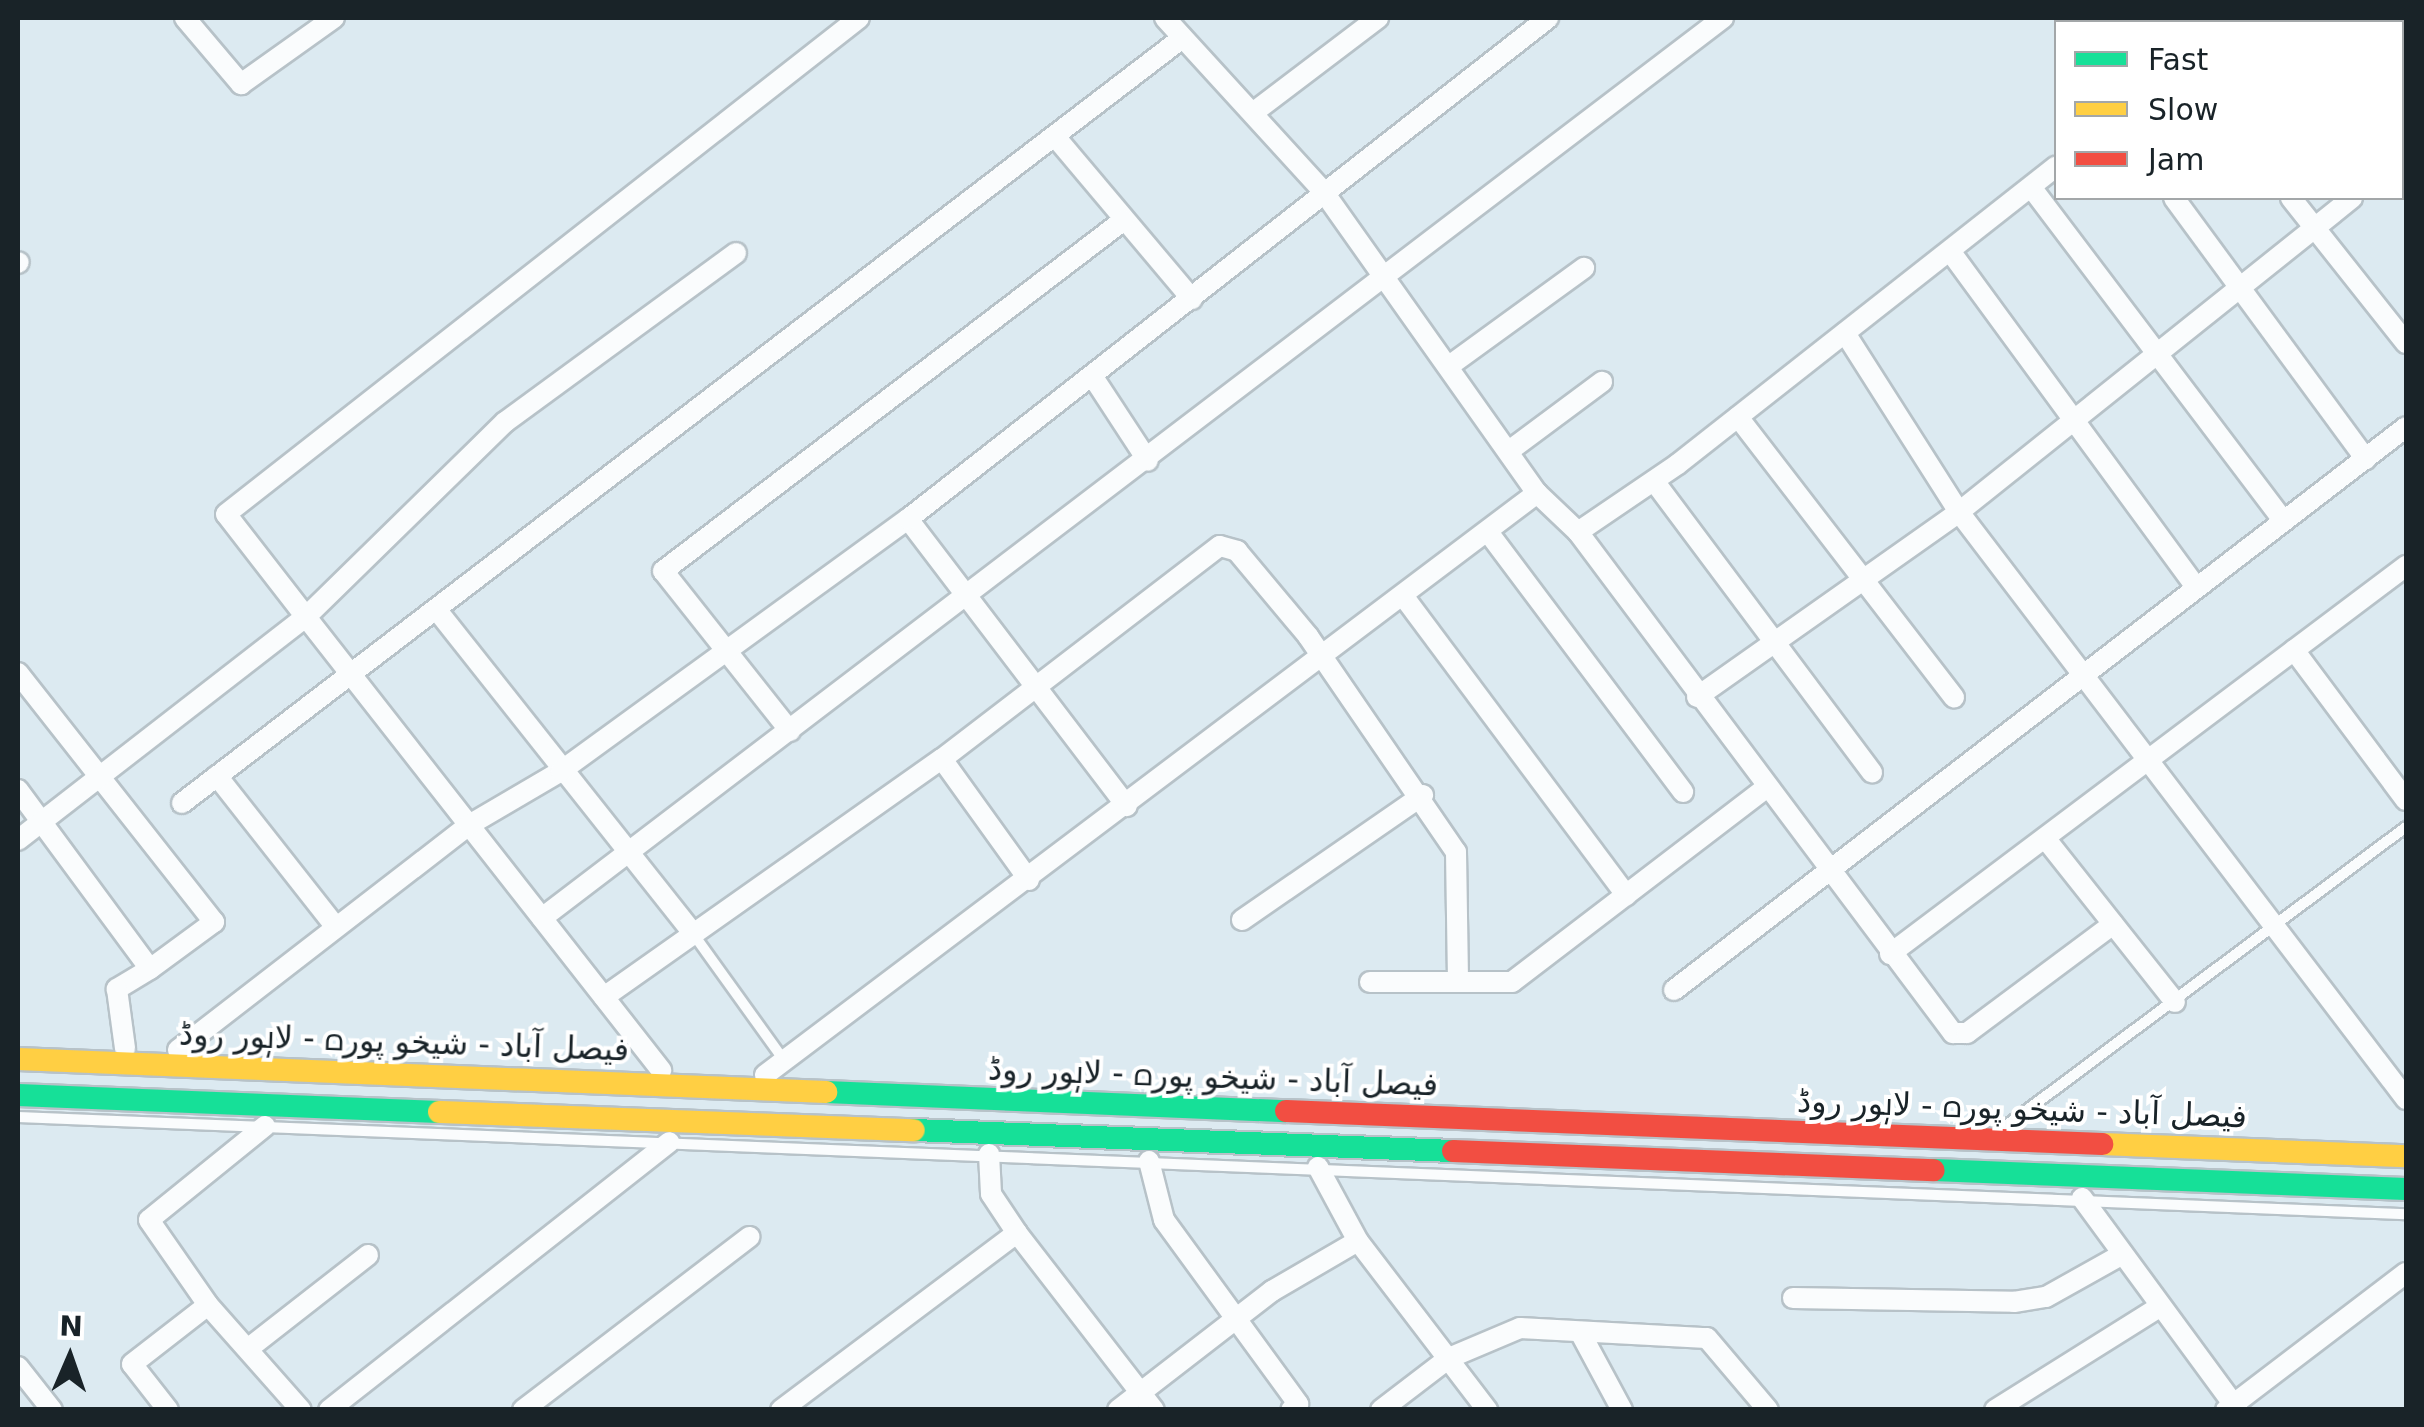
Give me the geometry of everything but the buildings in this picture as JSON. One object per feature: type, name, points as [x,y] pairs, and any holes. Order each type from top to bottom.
[{"type":"highway","name":"فیصل آباد - شیخو پورہ - لاہور روڈ","points":[[18,1058],[2406,1156]]},
{"type":"highway","name":"فیصل آباد - شیخو پورہ - لاہور روڈ","points":[[18,1095],[2406,1188]]},
{"type":"street","points":[[185,18],[241,84],[333,18]]},
{"type":"street","points":[[661,1070],[226,514],[236,500],[859,18]]},
{"type":"street","points":[[1165,18],[1258,108],[1324,191],[1449,366],[1514,448],[1537,493],[1578,532],[1764,788],[1953,1032],[1967,1033],[2113,924]]},
{"type":"street","points":[[1258,108],[1378,18]]},
{"type":"street","points":[[178,1050],[469,825],[561,771],[908,519],[1548,18]]},
{"type":"street","points":[[542,918],[968,601],[1723,18]]},
{"type":"street","points":[[182,803],[351,674],[440,614],[1058,140],[1182,38]]},
{"type":"street","points":[[1058,140],[1192,299]]},
{"type":"street","points":[[1578,532],[1738,417],[2054,169]]},
{"type":"street","points":[[2032,187],[2280,517]]},
{"type":"street","points":[[2175,200],[2366,459]]},
{"type":"street","points":[[2294,200],[2406,344]]},
{"type":"street","points":[[1697,697],[1958,512],[2349,200]]},
{"type":"street","points":[[790,732],[663,571],[1124,220]]},
{"type":"street","points":[[1950,250],[2196,587]]},
{"type":"street","points":[[18,840],[100,772],[306,616],[505,422],[736,252]]},
{"type":"street","points":[[1449,366],[1584,268]]},
{"type":"street","points":[[1845,333],[1958,512],[2152,758],[2404,1089]]},
{"type":"street","points":[[1093,377],[1148,462]]},
{"type":"street","points":[[1514,448],[1602,382]]},
{"type":"street","points":[[1738,417],[1954,698]]},
{"type":"street","points":[[1674,990],[2087,678],[2280,517],[2406,427]]},
{"type":"street","points":[[1654,481],[1872,772]]},
{"type":"street","points":[[766,1075],[790,1068],[1029,880],[1322,661],[1537,493]]},
{"type":"street","points":[[908,519],[1032,689],[1128,806]]},
{"type":"street","points":[[1488,532],[1684,792]]},
{"type":"street","points":[[604,997],[942,759],[1220,546],[1237,551],[1322,661],[1423,795],[1456,852],[1458,980]]},
{"type":"street","points":[[1890,954],[2406,566]]},
{"type":"street","points":[[1404,597],[1626,894]]},
{"type":"street","points":[[440,614],[694,934]]},
{"type":"street","points":[[2294,650],[2406,800]]},
{"type":"street","points":[[18,672],[214,922],[117,989],[125,1048]]},
{"type":"street","points":[[942,759],[1029,880]]},
{"type":"street","points":[[218,776],[336,927]]},
{"type":"street","points":[[1370,982],[1512,982],[1764,788]]},
{"type":"street","points":[[18,790],[150,968]]},
{"type":"street","points":[[1242,920],[1423,795]]},
{"type":"street","points":[[2045,838],[2175,1002]]},
{"type":"street","points":[[265,1126],[151,1213],[208,1305],[302,1410]]},
{"type":"street","points":[[329,1410],[669,1142]]},
{"type":"street","points":[[989,1154],[991,1194],[1154,1410]]},
{"type":"street","points":[[1149,1161],[1164,1220],[1298,1404],[1291,1410]]},
{"type":"street","points":[[1318,1168],[1358,1241],[1487,1410]]},
{"type":"street","points":[[2082,1198],[2232,1408],[2406,1272]]},
{"type":"street","points":[[781,1410],[1017,1233]]},
{"type":"street","points":[[523,1410],[749,1238]]},
{"type":"street","points":[[1118,1410],[1236,1319],[1358,1241]]},
{"type":"street","points":[[250,1348],[368,1254]]},
{"type":"street","points":[[1793,1298],[2014,1302],[2046,1297],[2123,1254]]},
{"type":"street","points":[[168,1410],[132,1364],[208,1305]]},
{"type":"street","points":[[1995,1410],[2160,1306]]},
{"type":"street","points":[[1381,1410],[1449,1358],[1520,1328],[1707,1338],[1768,1410]]},
{"type":"street","points":[[1580,1332],[1622,1410]]},
{"type":"street","points":[[18,1366],[52,1410]]},
{"type":"street","points":[[548,1392],[561,1410]]},
{"type":"lane","points":[[2002,1128],[2406,827]]},
{"type":"lane","points":[[694,934],[790,1068],[2406,1144]]},
{"type":"lane","points":[[18,1044],[766,1075]]},
{"type":"lane","points":[[18,1117],[2406,1214]]},
{"type":"traffic: fast","points":[[826,1092],[1286,1111]]},
{"type":"traffic: fast","points":[[18,1095],[439,1112]]},
{"type":"traffic: fast","points":[[914,1130],[1453,1151]]},
{"type":"traffic: fast","points":[[1934,1170],[2406,1189]]},
{"type":"traffic: slow","points":[[18,1059],[826,1092]]},
{"type":"traffic: slow","points":[[439,1112],[914,1130]]},
{"type":"traffic: slow","points":[[2102,1144],[2406,1156]]},
{"type":"traffic: jam","points":[[1286,1111],[2102,1144]]},
{"type":"traffic: jam","points":[[1453,1151],[1934,1170]]}]
